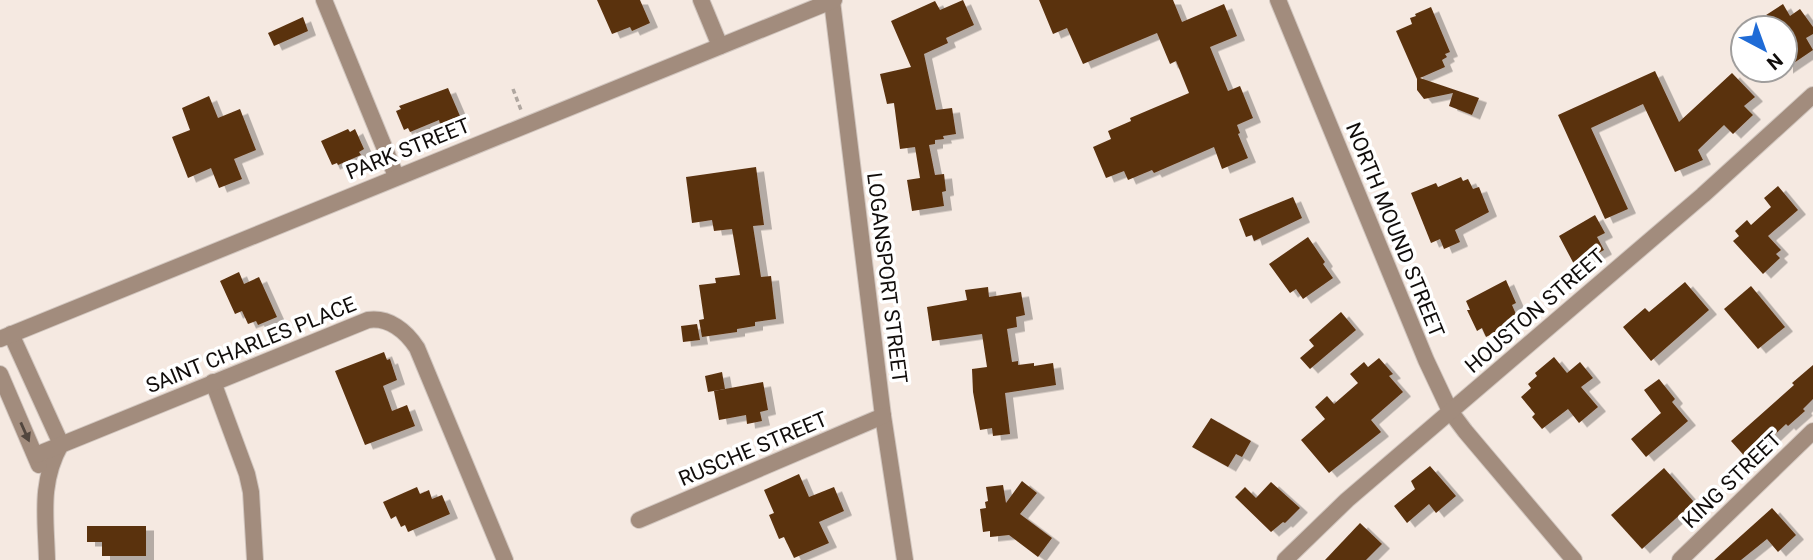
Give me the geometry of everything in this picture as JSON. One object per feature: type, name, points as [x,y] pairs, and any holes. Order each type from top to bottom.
[{"type":"street","points":[[324,0],[396,176]]},
{"type":"street","points":[[701,0],[720,46]]},
{"type":"street","name":"PARK STREET","points":[[6,336],[833,0]]},
{"type":"street","name":"LOGANSPORT STREET","points":[[833,0],[883,416],[905,560]]},
{"type":"street","name":"NORTH MOUND STREET","points":[[1278,0],[1426,360],[1450,411],[1574,560]]},
{"type":"street","name":"HOUSTON STREET","points":[[1285,560],[1347,500],[1712,187],[1813,95]]},
{"type":"street","name":"SAINT CHARLES PLACE","points":[[36,456],[213,382],[376,319],[403,330],[423,359],[505,560]]},
{"type":"street","points":[[6,336],[61,444],[50,465],[46,491],[47,560]]},
{"type":"street","points":[[0,374],[36,456],[46,491]]},
{"type":"street","points":[[213,382],[247,474],[252,505],[255,560]]},
{"type":"street","name":"RUSCHE STREET","points":[[639,520],[883,416]]},
{"type":"street","name":"KING STREET","points":[[1680,560],[1813,431]]},
{"type":"path","points":[[513,89],[526,124]]},
{"type":"building","points":[[597,0],[640,0],[650,23],[632,31],[630,27],[612,34]]},
{"type":"building","points":[[963,0],[974,25],[946,38],[948,43],[924,54],[936,110],[952,108],[956,134],[943,136],[944,139],[935,140],[935,144],[929,145],[935,175],[944,174],[944,206],[912,211],[907,180],[920,178],[915,147],[900,149],[894,103],[887,104],[880,74],[911,67],[891,21],[935,1],[940,10]]},
{"type":"building","points":[[1039,0],[1173,0],[1182,22],[1224,4],[1237,36],[1210,47],[1228,91],[1240,86],[1253,118],[1237,125],[1248,158],[1222,169],[1214,147],[1154,173],[1152,170],[1128,180],[1124,171],[1106,178],[1093,147],[1111,139],[1108,131],[1131,121],[1130,118],[1189,93],[1176,61],[1170,64],[1157,33],[1083,64],[1067,28],[1053,34]]},
{"type":"building","points":[[1783,4],[1789,14],[1768,14]]},
{"type":"building","points":[[1431,7],[1450,52],[1445,54],[1447,57],[1442,60],[1445,67],[1420,78],[1479,98],[1472,115],[1449,106],[1453,93],[1424,99],[1417,90],[1417,79],[1396,31],[1412,24],[1410,18],[1416,16],[1415,14]]},
{"type":"building","points":[[1800,9],[1813,27],[1813,34],[1806,38],[1813,50],[1799,60],[1799,14],[1793,14]]},
{"type":"building","points":[[303,17],[308,31],[274,46],[268,33]]},
{"type":"building","points":[[1655,71],[1679,122],[1729,76],[1729,84],[1743,84],[1755,97],[1744,106],[1753,115],[1733,134],[1724,125],[1698,150],[1703,160],[1675,172],[1643,104],[1591,128],[1628,209],[1605,219],[1558,115]]},
{"type":"building","points":[[448,88],[460,116],[440,124],[439,120],[410,132],[408,128],[404,130],[396,111],[401,109],[399,106]]},
{"type":"building","points":[[209,96],[218,118],[240,109],[256,150],[234,159],[242,179],[219,188],[211,168],[188,178],[172,137],[190,130],[182,108]]},
{"type":"building","points":[[348,129],[350,132],[355,129],[364,149],[359,152],[361,155],[332,165],[321,141]]},
{"type":"building","points":[[756,167],[764,225],[753,226],[761,277],[771,276],[776,319],[755,322],[755,326],[737,329],[737,332],[702,337],[699,320],[704,319],[699,285],[716,283],[715,278],[740,275],[732,229],[714,231],[712,220],[692,223],[686,177]]},
{"type":"building","points":[[1461,177],[1463,181],[1468,179],[1473,189],[1479,187],[1489,212],[1455,230],[1460,242],[1444,249],[1440,239],[1431,243],[1411,193],[1436,183],[1438,187]]},
{"type":"building","points":[[1778,186],[1798,210],[1768,236],[1781,250],[1776,254],[1780,258],[1763,274],[1733,241],[1739,236],[1735,231],[1747,220],[1751,225],[1771,207],[1764,198]]},
{"type":"building","points":[[1293,197],[1302,218],[1254,241],[1252,235],[1246,237],[1239,219]]},
{"type":"building","points":[[1595,215],[1605,233],[1597,237],[1604,250],[1575,266],[1559,236]]},
{"type":"building","points":[[1308,237],[1333,278],[1303,299],[1296,289],[1290,293],[1269,264]]},
{"type":"building","points":[[239,272],[244,284],[259,277],[277,317],[258,325],[256,321],[248,324],[242,311],[235,314],[220,281]]},
{"type":"building","points":[[1506,280],[1516,303],[1512,305],[1519,321],[1486,337],[1482,328],[1477,331],[1467,310],[1470,310],[1466,301]]},
{"type":"building","points":[[1685,282],[1709,310],[1651,361],[1623,327],[1645,308],[1649,312]]},
{"type":"building","points":[[1751,286],[1785,327],[1758,349],[1724,309]]},
{"type":"building","points":[[988,287],[989,297],[1021,292],[1025,315],[1016,317],[1017,327],[1007,329],[1012,362],[1018,361],[1018,365],[1034,363],[1034,366],[1053,363],[1056,385],[1005,393],[1010,434],[993,436],[992,428],[980,430],[973,392],[972,369],[987,367],[982,334],[932,341],[927,307],[967,300],[965,290]]},
{"type":"building","points":[[1341,312],[1356,330],[1310,369],[1300,358],[1314,346],[1309,340]]},
{"type":"building","points":[[697,324],[700,340],[683,342],[681,326]]},
{"type":"building","points":[[384,352],[387,360],[390,359],[397,380],[383,386],[392,411],[407,405],[415,426],[365,445],[335,371]]},
{"type":"building","points":[[1554,357],[1567,373],[1580,362],[1593,378],[1581,387],[1598,407],[1579,423],[1568,409],[1542,429],[1532,417],[1535,414],[1521,397],[1531,388],[1528,384],[1537,376],[1535,373]]},
{"type":"building","points":[[1379,358],[1393,374],[1389,376],[1403,392],[1371,420],[1381,432],[1329,473],[1301,440],[1325,419],[1315,407],[1327,396],[1334,404],[1358,383],[1350,374],[1364,362],[1368,367]]},
{"type":"building","points":[[1813,365],[1813,399],[1803,409],[1805,411],[1788,426],[1786,424],[1748,460],[1731,441]]},
{"type":"building","points":[[722,372],[725,389],[708,392],[705,376]]},
{"type":"building","points":[[1659,379],[1675,399],[1672,402],[1688,421],[1646,457],[1631,439],[1661,413],[1644,390]]},
{"type":"building","points":[[763,382],[768,410],[760,412],[762,421],[747,424],[746,415],[719,420],[714,391]]},
{"type":"building","points":[[1211,418],[1251,441],[1242,457],[1236,454],[1228,467],[1192,447]]},
{"type":"building","points":[[1430,466],[1456,496],[1436,513],[1429,504],[1407,523],[1394,506],[1415,489],[1411,481]]},
{"type":"building","points":[[1664,468],[1694,502],[1642,549],[1611,515]]},
{"type":"building","points":[[799,474],[809,497],[834,487],[844,511],[819,522],[829,543],[794,558],[784,537],[779,539],[769,515],[774,513],[764,490]]},
{"type":"building","points":[[1022,481],[1037,493],[1020,514],[1052,538],[1038,557],[1009,535],[990,537],[990,531],[983,532],[980,509],[986,508],[985,502],[988,501],[986,487],[1003,485],[1006,503]]},
{"type":"building","points":[[1271,482],[1300,508],[1271,532],[1235,497],[1245,487],[1256,498]]},
{"type":"building","points":[[417,487],[420,494],[429,490],[432,499],[442,495],[450,514],[408,532],[405,525],[401,527],[396,516],[391,519],[383,502]]},
{"type":"building","points":[[1772,508],[1796,535],[1778,552],[1767,539],[1741,560],[1714,560]]},
{"type":"building","points":[[1360,523],[1382,544],[1366,560],[1325,560]]},
{"type":"building","points":[[87,526],[146,526],[146,556],[102,556],[102,542],[87,542]]}]
